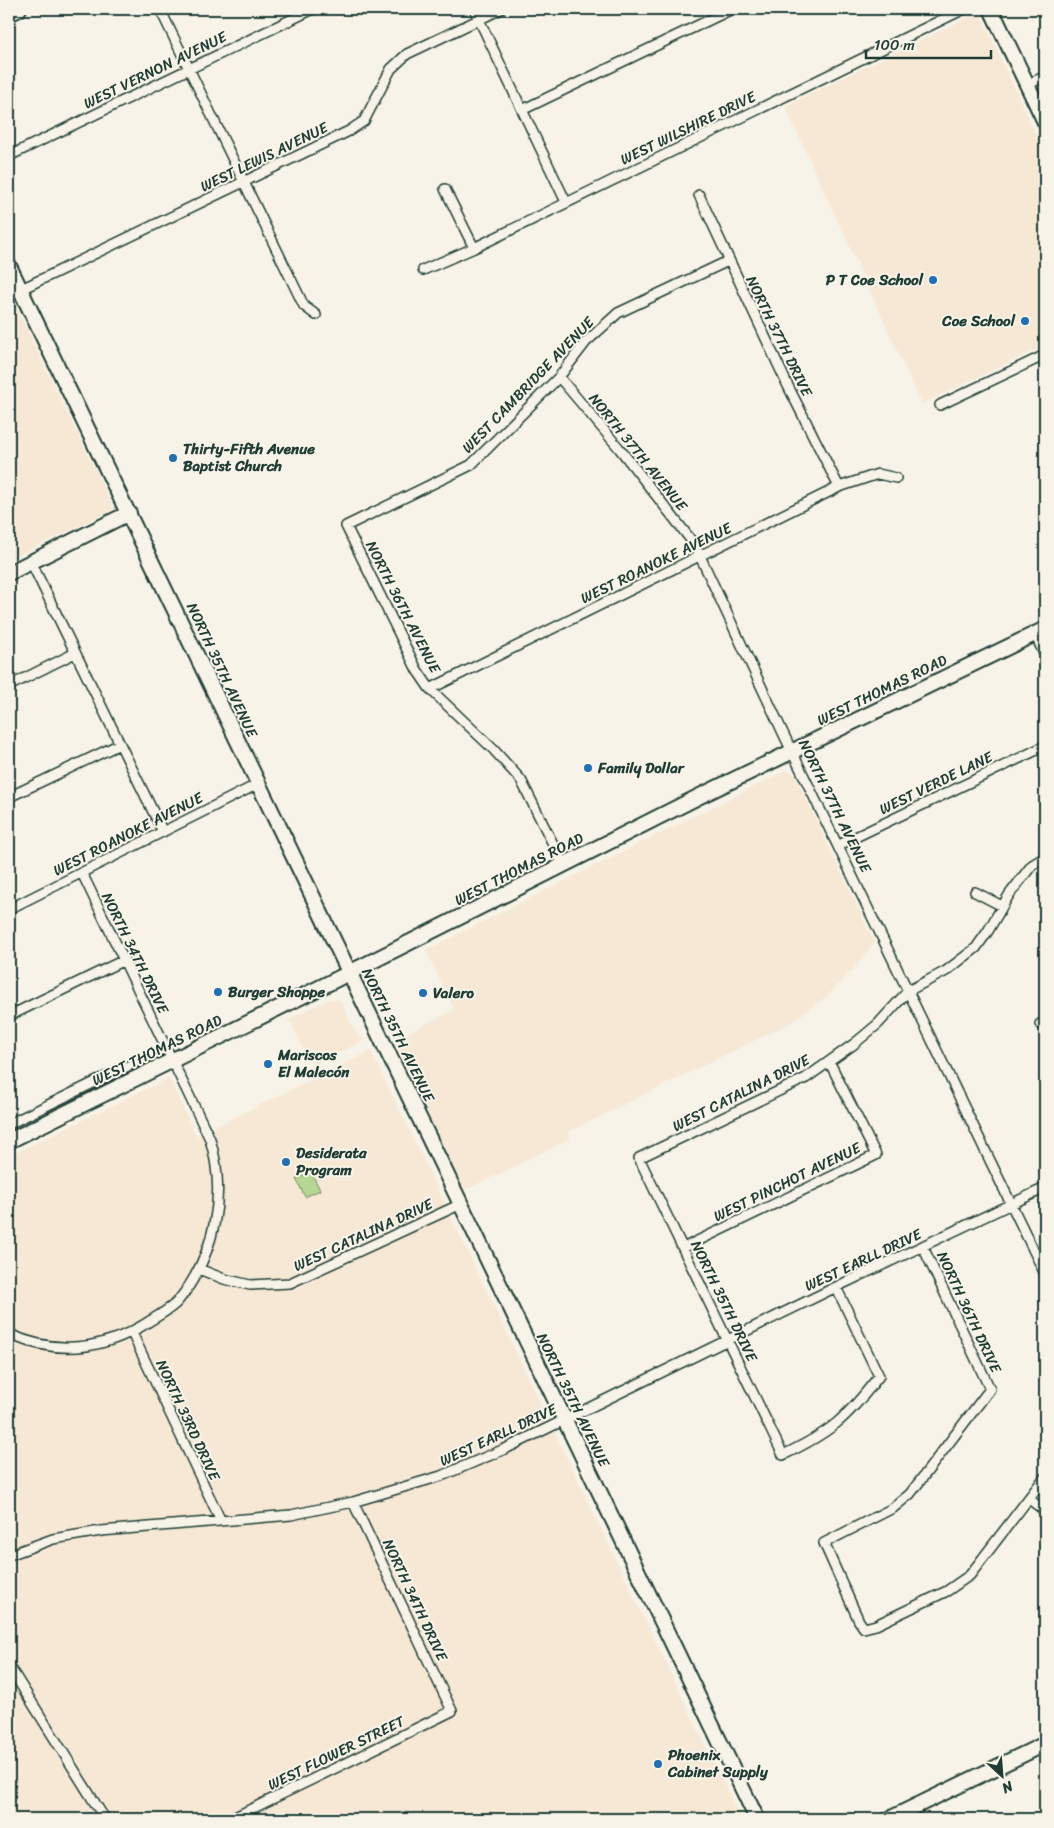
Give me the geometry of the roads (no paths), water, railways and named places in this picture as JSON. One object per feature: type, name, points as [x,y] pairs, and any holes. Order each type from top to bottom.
[{"type":"main road","points":[[9,14],[19,9]]},
{"type":"main road","points":[[992,9],[1045,122]]},
{"type":"main road","name":"NORTH 35TH AVENUE","points":[[9,266],[15,292],[130,513],[258,784],[758,1819]]},
{"type":"main road","points":[[9,573],[130,513]]},
{"type":"main road","name":"WEST THOMAS ROAD","points":[[9,1141],[563,864],[1040,632]]},
{"type":"main road","points":[[889,1819],[1045,1744]]},
{"type":"street","points":[[160,9],[304,306],[316,314]]},
{"type":"street","name":"WEST VERNON AVENUE","points":[[9,156],[313,9]]},
{"type":"street","points":[[474,9],[566,202]]},
{"type":"street","name":"WEST LEWIS AVENUE","points":[[15,292],[349,131],[364,120],[392,69],[407,54],[501,9]]},
{"type":"street","points":[[522,110],[732,9]]},
{"type":"street","name":"WEST WILSHIRE DRIVE","points":[[423,270],[474,248],[964,9]]},
{"type":"street","points":[[1027,85],[1045,76]]},
{"type":"street","points":[[446,189],[474,248]]},
{"type":"street","name":"NORTH 37TH DRIVE","points":[[699,194],[728,261],[839,487]]},
{"type":"street","name":"WEST CAMBRIDGE AVENUE","points":[[346,526],[471,466],[559,377],[586,342],[618,313],[728,261]]},
{"type":"street","points":[[940,405],[1045,354]]},
{"type":"street","name":"NORTH 37TH AVENUE","points":[[559,377],[619,448],[691,540],[700,556],[792,751],[840,845],[908,991],[1045,1274]]},
{"type":"street","name":"WEST ROANOKE AVENUE","points":[[430,689],[839,487],[878,474],[896,478]]},
{"type":"street","name":"NORTH 36TH AVENUE","points":[[346,526],[417,670],[430,689],[493,749],[521,780],[563,864]]},
{"type":"street","points":[[31,562],[163,832]]},
{"type":"street","points":[[1040,632],[1045,656]]},
{"type":"street","points":[[9,686],[75,653]]},
{"type":"street","points":[[9,797],[120,744]]},
{"type":"street","name":"WEST VERDE LANE","points":[[840,845],[1045,746]]},
{"type":"street","name":"WEST ROANOKE AVENUE","points":[[9,909],[258,784]]},
{"type":"street","name":"WEST CATALINA DRIVE","points":[[639,1158],[806,1078],[830,1062],[878,1024],[908,991],[946,971],[976,948],[1002,906],[1032,865],[1045,858]]},
{"type":"street","name":"NORTH 34TH DRIVE","points":[[82,873],[171,1061],[207,1132],[215,1157],[218,1173],[218,1196],[210,1244],[199,1269]]},
{"type":"street","points":[[976,892],[1002,906]]},
{"type":"street","points":[[9,1016],[124,960]]},
{"type":"street","name":"WEST THOMAS ROAD","points":[[9,1124],[165,1048]]},
{"type":"street","name":"WEST PINCHOT AVENUE","points":[[683,1248],[876,1155],[830,1062]]},
{"type":"street","name":"NORTH 35TH DRIVE","points":[[639,1158],[783,1455],[830,1430],[854,1409],[879,1376],[836,1287]]},
{"type":"street","name":"WEST EARLL DRIVE","points":[[9,1555],[53,1539],[101,1531],[291,1514],[353,1502],[442,1476],[505,1450],[836,1287],[1045,1188]]},
{"type":"street","name":"WEST CATALINA DRIVE","points":[[199,1269],[224,1279],[250,1285],[290,1283],[461,1204]]},
{"type":"street","name":"NORTH 36TH DRIVE","points":[[923,1247],[990,1389],[910,1494],[893,1508],[824,1543],[859,1621],[864,1628],[876,1625],[960,1583],[981,1563],[1029,1499]]},
{"type":"street","points":[[9,1334],[47,1348],[104,1344],[132,1333],[177,1302],[199,1269]]},
{"type":"street","name":"NORTH 33RD DRIVE","points":[[132,1333],[220,1519]]},
{"type":"street","points":[[1045,1477],[1029,1499],[1045,1512]]},
{"type":"street","name":"NORTH 34TH DRIVE","points":[[353,1502],[452,1710]]},
{"type":"street","points":[[9,1666],[105,1819]]},
{"type":"street","name":"WEST FLOWER STREET","points":[[231,1819],[452,1710]]},
{"type":"place","name":"P T Coe School","points":[[933,280]]},
{"type":"place","name":"Coe School","points":[[1025,321]]},
{"type":"place","name":"Thirty-Fifth Avenue Baptist Church","points":[[173,458]]},
{"type":"place","name":"Family Dollar","points":[[588,768]]},
{"type":"place","name":"Burger Shoppe","points":[[218,992]]},
{"type":"place","name":"Valero","points":[[423,993]]},
{"type":"place","name":"Mariscos El Malecón","points":[[268,1064]]},
{"type":"place","name":"Desiderata Program","points":[[286,1162]]},
{"type":"place","name":"Phoenix Cabinet Supply","points":[[658,1764]]}]
